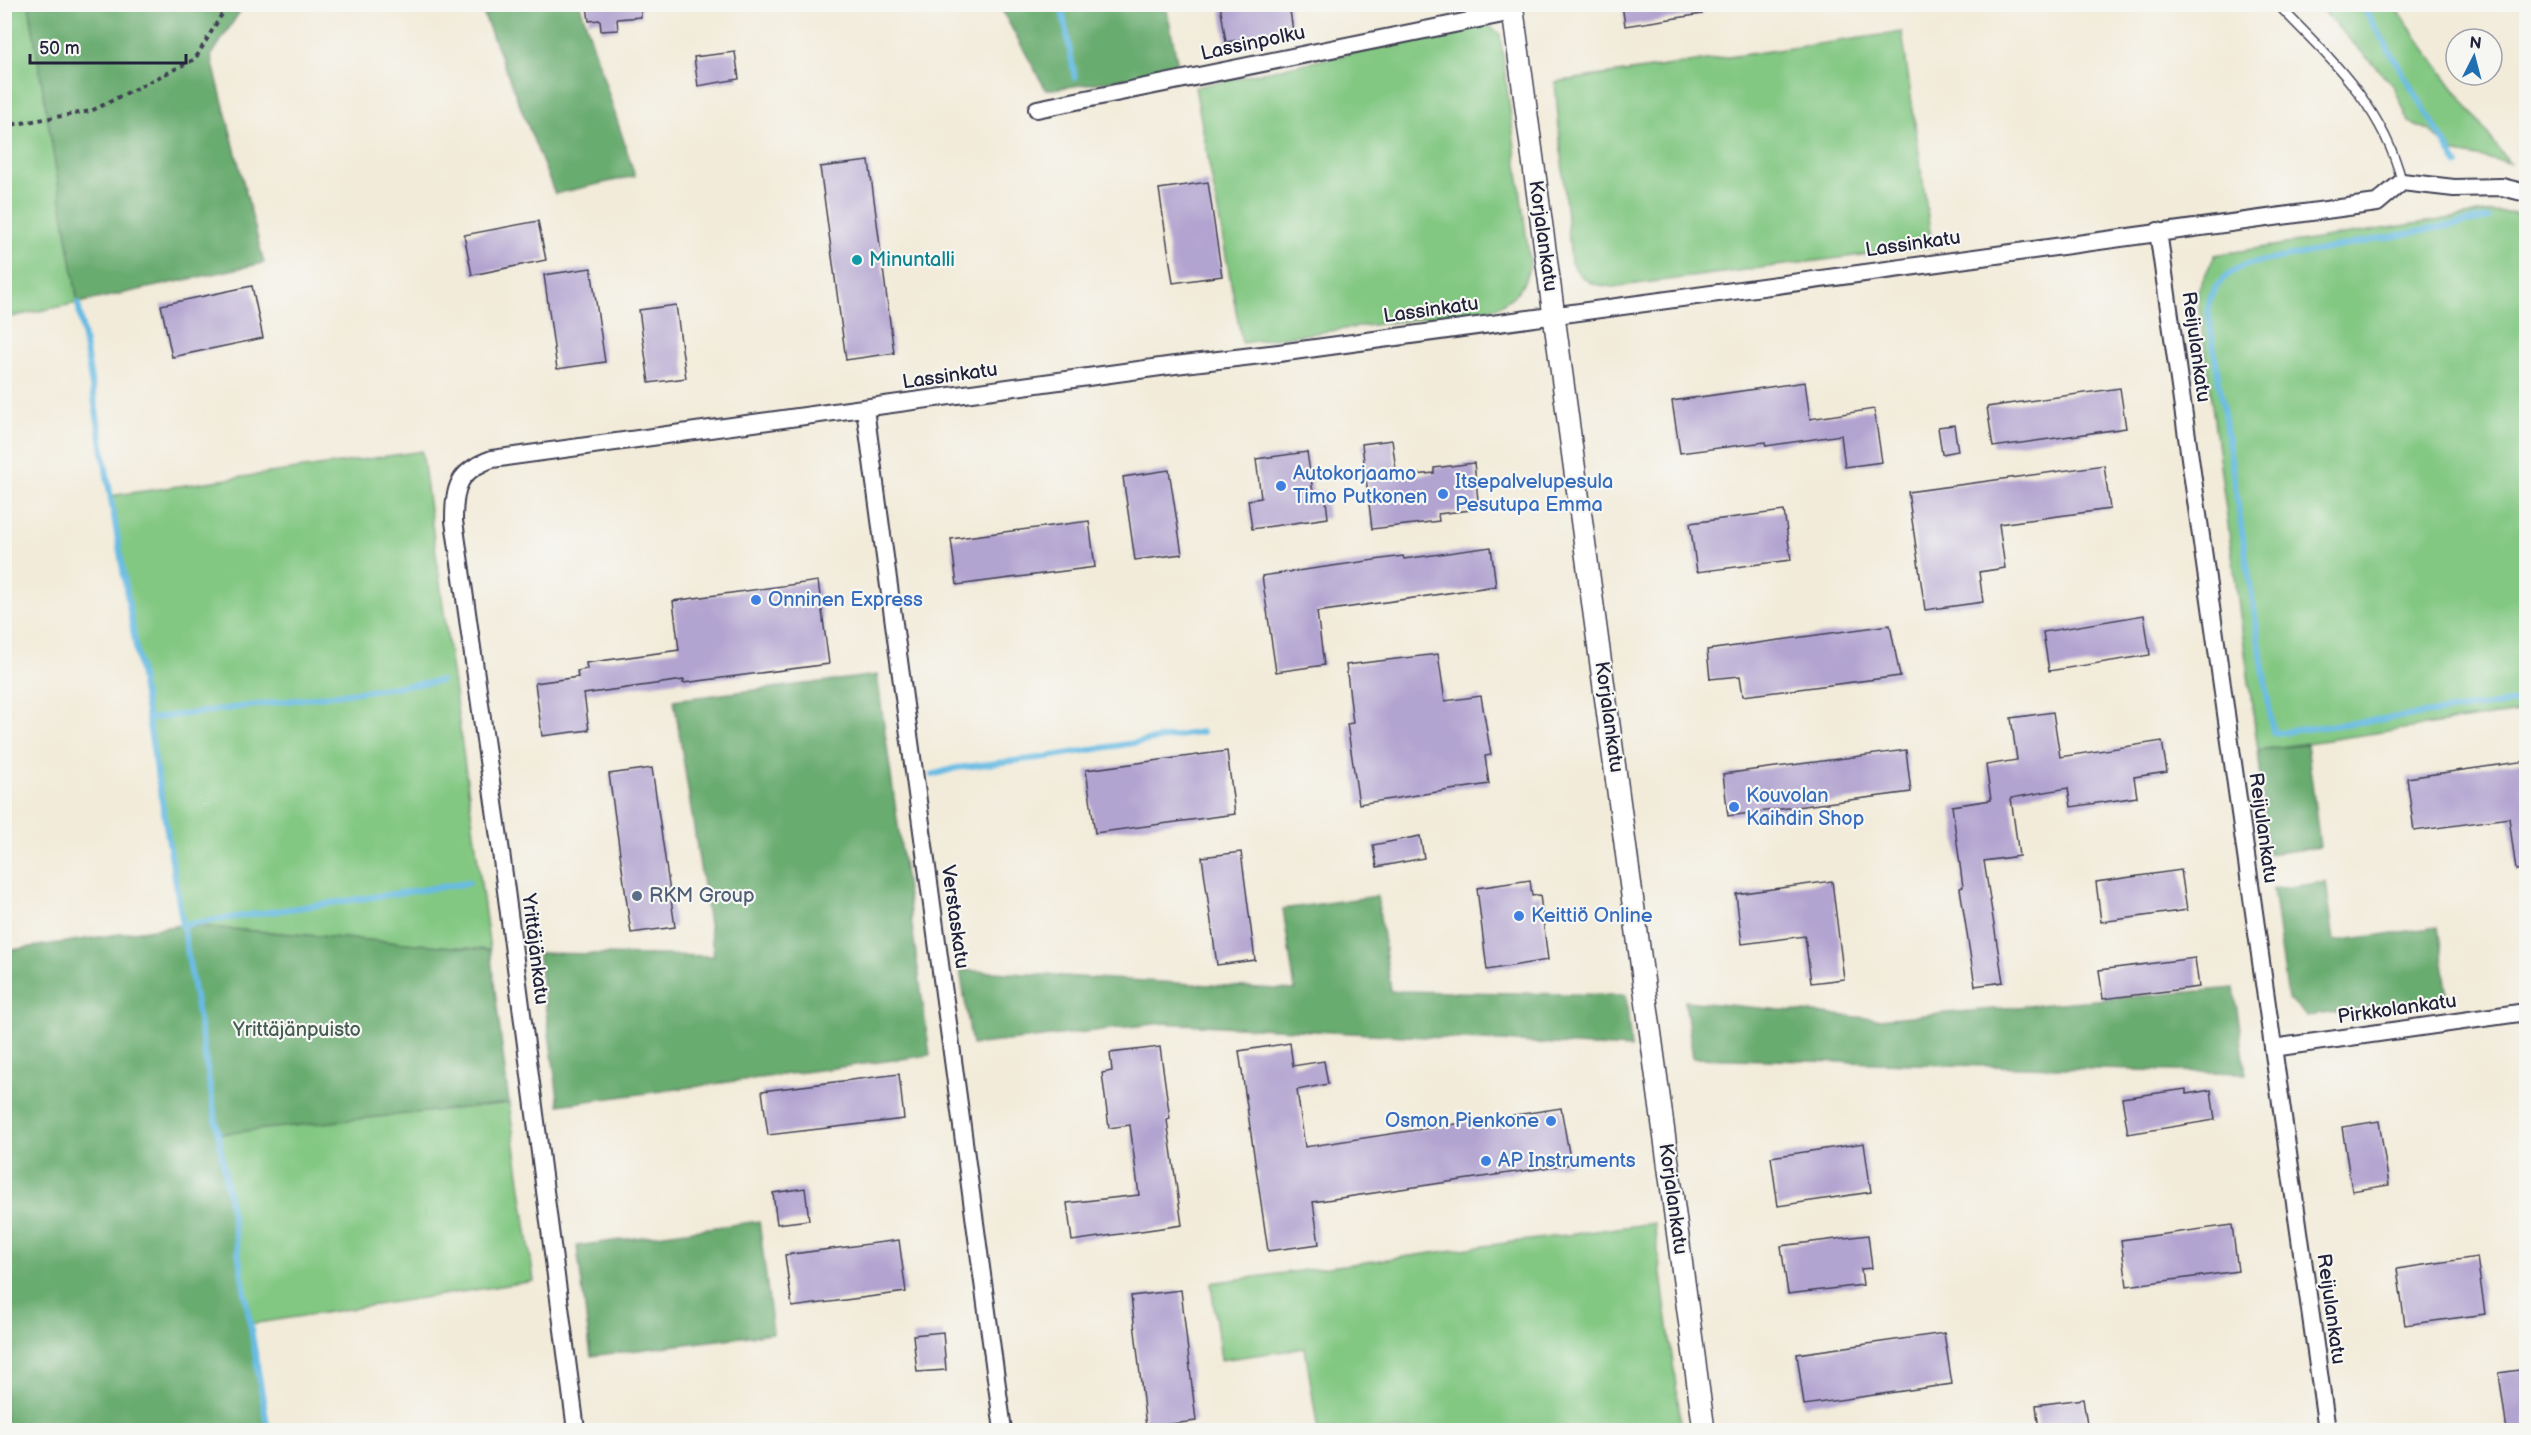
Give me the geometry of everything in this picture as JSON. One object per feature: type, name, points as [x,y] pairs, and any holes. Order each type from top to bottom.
[{"type":"street","name":"Lassinpolku","points":[[1037,109],[1512,8]]},
{"type":"street","name":"Korjalankatu","points":[[1512,8],[1704,1431]]},
{"type":"street","points":[[2402,182],[2454,188],[2502,187],[2526,193]]},
{"type":"street","name":"Lassinkatu","points":[[463,474],[477,464],[492,459],[2377,202],[2402,182]]},
{"type":"street","name":"Reijulankatu","points":[[2158,231],[2327,1431]]},
{"type":"street","name":"Verstaskatu","points":[[865,409],[1003,1431]]},
{"type":"street","name":"Yrittäjänkatu","points":[[463,474],[454,501],[454,521],[501,852],[576,1431]]},
{"type":"street","name":"Pirkkolankatu","points":[[2273,1048],[2526,1012]]},
{"type":"lane","points":[[2277,4],[2335,64],[2366,102],[2395,155],[2402,182]]},
{"type":"path","points":[[4,126],[91,111],[195,59],[228,4]]},
{"type":"green space","points":[[5,5],[29,5],[78,303],[5,318]]},
{"type":"green space","points":[[29,5],[244,5],[211,56],[264,263],[78,303]]},
{"type":"green space","points":[[480,5],[580,5],[635,176],[555,194]]},
{"type":"green space","points":[[999,5],[1166,5],[1179,71],[1046,90]]},
{"type":"green space","points":[[2317,5],[2393,5],[2444,74],[2444,87],[2453,87],[2509,163],[2452,152],[2429,130],[2409,122],[2394,86]]},
{"type":"green space","points":[[1487,24],[1500,34],[1530,264],[1519,290],[1496,308],[1242,343],[1195,87]]},
{"type":"green space","points":[[1902,32],[1932,246],[1613,287],[1588,281],[1571,263],[1555,82]]},
{"type":"green space","points":[[2491,212],[2521,214],[2526,242],[2526,711],[2258,750],[2197,292],[2215,255]]},
{"type":"green space","points":[[422,451],[490,950],[181,925],[110,496]]},
{"type":"green space","points":[[877,675],[930,1055],[559,1105],[538,953],[714,956],[674,700]]},
{"type":"green space","points":[[2307,744],[2320,847],[2268,854],[2258,750]]},
{"type":"green space","points":[[2326,882],[2334,941],[2438,927],[2448,997],[2307,1016],[2288,999],[2273,889]]},
{"type":"green space","points":[[1377,896],[1391,991],[1626,995],[1631,1048],[1163,1023],[972,1045],[960,970],[1295,990],[1283,909]]},
{"type":"green space","name":"Yrittäjänpuisto","points":[[181,925],[490,950],[509,1103],[219,1134],[268,1430],[5,1430],[5,951]]},
{"type":"green space","points":[[2234,988],[2246,1073],[1693,1058],[1685,1001],[1878,1019]]},
{"type":"green space","points":[[509,1103],[534,1281],[251,1324],[219,1133]]},
{"type":"green space","points":[[759,1221],[773,1333],[591,1356],[577,1246]]},
{"type":"green space","points":[[1654,1223],[1682,1430],[1318,1430],[1305,1348],[1221,1360],[1211,1283]]},
{"type":"building","points":[[641,4],[641,17],[617,19],[618,30],[601,31],[600,20],[589,21],[587,6]]},
{"type":"building","points":[[1220,4],[1289,4],[1293,31],[1226,42]]},
{"type":"building","points":[[1622,4],[1701,4],[1702,14],[1625,26]]},
{"type":"building","points":[[735,52],[739,79],[698,86],[694,57]]},
{"type":"building","name":"Minuntalli","points":[[869,161],[894,353],[846,360],[820,167]]},
{"type":"building","points":[[1208,182],[1222,276],[1173,283],[1159,189]]},
{"type":"building","points":[[538,221],[546,260],[472,275],[464,235]]},
{"type":"building","points":[[591,268],[605,362],[557,369],[544,275]]},
{"type":"building","points":[[252,286],[263,338],[172,357],[161,305]]},
{"type":"building","points":[[676,305],[686,378],[649,383],[639,310]]},
{"type":"building","points":[[1805,382],[1810,419],[1874,409],[1882,462],[1845,467],[1841,435],[1766,446],[1765,442],[1680,453],[1672,401]]},
{"type":"building","points":[[2120,388],[2126,428],[1993,447],[1987,407]]},
{"type":"building","points":[[1954,425],[1958,451],[1942,454],[1938,427]]},
{"type":"building","points":[[1392,440],[1397,477],[1434,473],[1434,468],[1474,463],[1479,509],[1438,514],[1439,521],[1372,529],[1362,444]]},
{"type":"building","points":[[1307,452],[1313,492],[1325,491],[1328,518],[1252,529],[1248,500],[1261,498],[1256,459]]},
{"type":"building","points":[[2104,465],[2110,509],[1999,524],[2005,568],[1979,572],[1983,602],[1925,610],[1908,492]]},
{"type":"building","points":[[1169,470],[1182,554],[1135,560],[1123,477]]},
{"type":"building","points":[[1784,511],[1791,560],[1697,572],[1690,523]]},
{"type":"building","points":[[1089,521],[1095,567],[957,585],[951,539]]},
{"type":"building","points":[[1491,547],[1496,586],[1317,612],[1324,665],[1276,672],[1262,576],[1403,556],[1404,559]]},
{"type":"building","points":[[818,581],[829,664],[584,694],[589,730],[542,736],[535,683],[578,677],[577,671],[587,669],[586,663],[679,650],[673,601]]},
{"type":"building","points":[[2144,615],[2150,655],[2049,671],[2043,632]]},
{"type":"building","points":[[1890,625],[1900,676],[1743,696],[1740,676],[1710,679],[1707,650]]},
{"type":"building","points":[[1438,654],[1445,701],[1481,696],[1491,755],[1485,756],[1489,784],[1359,804],[1347,724],[1353,723],[1346,665]]},
{"type":"building","points":[[2053,712],[2060,757],[2162,741],[2167,772],[2134,777],[2137,797],[2071,807],[2068,788],[2011,798],[2019,856],[1984,861],[2003,982],[1975,986],[1960,888],[1963,887],[1952,806],[1991,800],[1986,765],[2017,760],[2011,718]]},
{"type":"building","points":[[1906,750],[1911,792],[1728,816],[1723,774]]},
{"type":"building","points":[[1227,751],[1235,814],[1095,833],[1086,770]]},
{"type":"building","points":[[2526,761],[2526,869],[2516,870],[2509,818],[2414,831],[2407,778]]},
{"type":"building","points":[[652,768],[675,927],[631,933],[609,774]]},
{"type":"building","points":[[1420,836],[1424,858],[1377,867],[1373,845]]},
{"type":"building","points":[[1241,852],[1255,960],[1217,965],[1202,857]]},
{"type":"building","points":[[2181,870],[2187,910],[2101,922],[2096,882]]},
{"type":"building","points":[[1530,880],[1532,896],[1540,895],[1548,960],[1487,970],[1477,888]]},
{"type":"building","points":[[1832,881],[1844,979],[1811,983],[1805,936],[1742,944],[1736,894]]},
{"type":"building","points":[[2195,958],[2199,987],[2103,999],[2099,970]]},
{"type":"building","points":[[1290,1043],[1293,1066],[1324,1061],[1328,1084],[1297,1090],[1305,1147],[1561,1108],[1571,1164],[1313,1202],[1319,1244],[1268,1251],[1239,1051]]},
{"type":"building","points":[[1160,1047],[1170,1119],[1167,1120],[1182,1225],[1072,1241],[1067,1203],[1139,1195],[1130,1125],[1109,1128],[1102,1073],[1112,1071],[1110,1053]]},
{"type":"building","points":[[899,1074],[904,1119],[768,1135],[762,1091]]},
{"type":"building","points":[[2186,1089],[2186,1094],[2211,1090],[2215,1120],[2128,1134],[2122,1098]]},
{"type":"building","points":[[2379,1121],[2389,1185],[2352,1191],[2342,1127]]},
{"type":"building","points":[[1864,1143],[1871,1192],[1778,1206],[1771,1157]]},
{"type":"building","points":[[805,1188],[809,1220],[777,1224],[773,1193]]},
{"type":"building","points":[[2232,1225],[2238,1271],[2127,1286],[2121,1240]]},
{"type":"building","points":[[1868,1235],[1872,1268],[1861,1269],[1863,1285],[1788,1294],[1781,1246]]},
{"type":"building","points":[[899,1240],[906,1292],[792,1307],[785,1255]]},
{"type":"building","points":[[2477,1257],[2485,1314],[2405,1325],[2397,1269]]},
{"type":"building","points":[[1181,1290],[1196,1421],[1146,1427],[1131,1296]]},
{"type":"building","points":[[943,1332],[946,1370],[917,1372],[913,1335]]},
{"type":"building","points":[[1944,1333],[1952,1384],[1804,1405],[1797,1354]]},
{"type":"building","points":[[2526,1369],[2526,1431],[2507,1431],[2499,1373]]},
{"type":"building","points":[[2083,1399],[2088,1431],[2039,1431],[2036,1405]]},
{"type":"waterway","points":[[1061,4],[1075,78]]},
{"type":"waterway","points":[[2361,4],[2458,165]]},
{"type":"waterway","points":[[2489,218],[2243,265],[2229,274],[2215,288],[2208,310],[2273,733],[2526,701]]},
{"type":"waterway","points":[[2521,251],[2526,256]]},
{"type":"waterway","points":[[78,303],[268,1430]]},
{"type":"waterway","points":[[148,719],[441,681]]},
{"type":"waterway","points":[[932,775],[956,768],[1046,757],[1202,732]]},
{"type":"waterway","points":[[181,925],[469,883]]},
{"type":"place","name":"Minuntalli","points":[[857,260]]},
{"type":"place","name":"Autokorjaamo Timo Putkonen","points":[[1281,486]]},
{"type":"place","name":"Itsepalvelupesula Pesutupa Emma","points":[[1443,494]]},
{"type":"place","name":"Onninen Express","points":[[756,600]]},
{"type":"place","name":"Kouvolan Kaihdin Shop","points":[[1734,807]]},
{"type":"place","name":"RKM Group","points":[[637,896]]},
{"type":"place","name":"Keittiö Online","points":[[1519,916]]},
{"type":"place","name":"Osmon Pienkone","points":[[1551,1121]]},
{"type":"place","name":"AP Instruments","points":[[1486,1161]]}]
